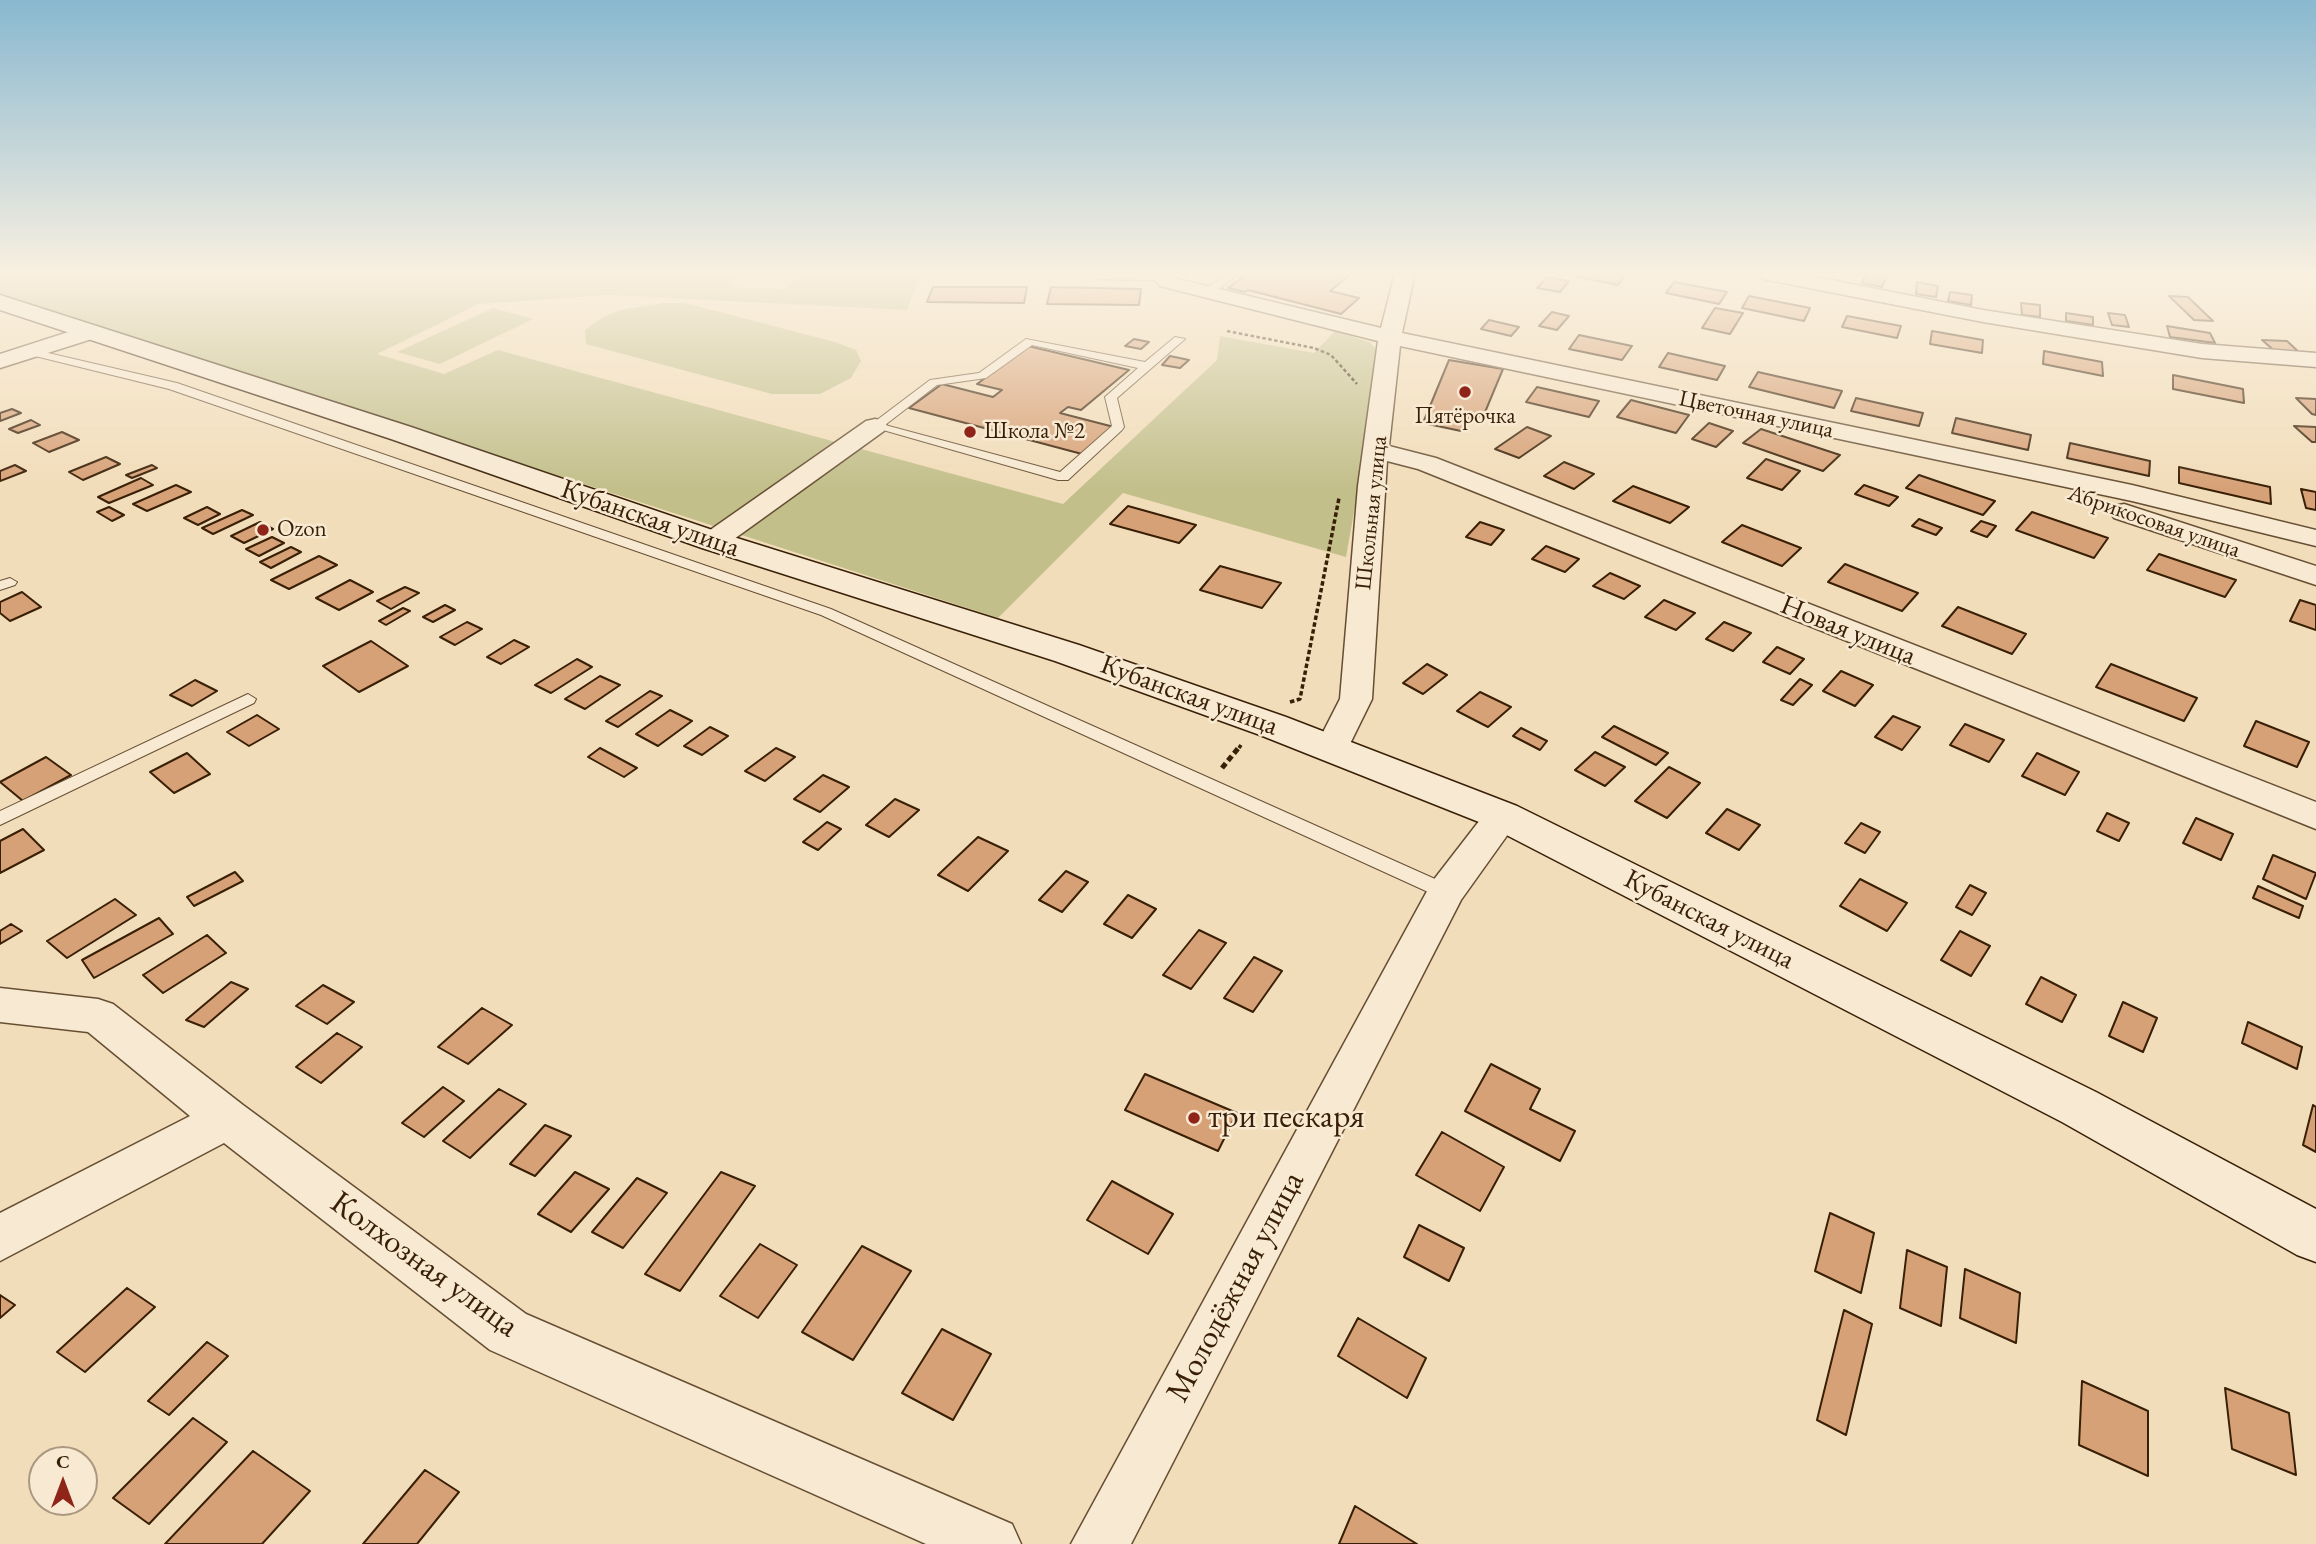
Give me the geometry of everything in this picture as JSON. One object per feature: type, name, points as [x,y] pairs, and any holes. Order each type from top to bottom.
[{"type":"main road","name":"Кубанская улица","points":[[125,345],[401,433],[713,541],[1067,653],[1332,748],[1503,816],[2079,1107],[2316,1237]]},
{"type":"street","points":[[0,360],[51,345]]},
{"type":"street","name":"Школьная улица","points":[[1332,748],[1356,699],[1371,486],[1378,451],[1389,345]]},
{"type":"street","name":"Цветочная улица","points":[[1436,345],[1992,466],[2132,493],[2316,538]]},
{"type":"street","points":[[2169,345],[2316,360]]},
{"type":"street","points":[[713,541],[875,426]]},
{"type":"street","name":"Новая улица","points":[[1378,451],[1426,463],[2316,817]]},
{"type":"street","name":"Абрикосовая улица","points":[[1992,466],[2316,576]]},
{"type":"street","name":"Молодёжная улица","points":[[1100,1544],[1446,892],[1503,816]]},
{"type":"street","name":"Колхозная улица","points":[[0,1005],[97,1016],[227,1119],[508,1332],[992,1544]]},
{"type":"street","points":[[0,1238],[227,1119]]},
{"type":"lane","points":[[875,426],[934,382],[982,376],[1024,345]]},
{"type":"lane","points":[[1049,345],[1147,366]]},
{"type":"lane","points":[[875,426],[1063,477],[1118,427],[1111,397],[1172,345]]},
{"type":"lane","points":[[31,352],[173,386],[826,612],[1446,892]]},
{"type":"lane","points":[[0,819],[248,699]]},
{"type":"path","points":[[1299,345],[1331,355],[1343,365],[1362,394]]},
{"type":"path","points":[[1209,785],[1271,707],[1300,699],[1339,498]]},
{"type":"shaded area","points":[[155,345],[395,345],[377,354],[444,374],[498,350],[1063,504],[1217,360],[1219,345],[1270,345],[1314,353],[1322,345],[1372,345],[1382,354],[1346,557],[1123,493],[998,618]]},
{"type":"shaded area","points":[[412,345],[479,345],[440,364],[397,352]]},
{"type":"shaded area","points":[[590,345],[843,345],[856,350],[861,361],[851,378],[820,394],[772,394]]},
{"type":"building","points":[[1126,345],[1146,345],[1141,349]]},
{"type":"building","points":[[1572,345],[1632,346],[1622,360],[1569,349]]},
{"type":"building","points":[[1936,345],[1983,345],[1982,353]]},
{"type":"building","points":[[2268,345],[2291,345],[2302,355],[2277,353]]},
{"type":"building","points":[[1028,346],[1129,370],[1081,410],[1068,407],[1060,413],[1114,427],[1082,454],[909,408],[942,384],[993,397],[1002,390],[977,384]]},
{"type":"building","points":[[2044,351],[2102,362],[2103,376],[2043,364]]},
{"type":"building","points":[[1668,353],[1725,366],[1717,380],[1659,367]]},
{"type":"building","points":[[1170,356],[1189,360],[1180,368],[1162,365]]},
{"type":"building","name":"Пятёрочка","points":[[1449,360],[1503,369],[1483,417],[1470,414],[1461,431],[1423,423]]},
{"type":"building","points":[[1758,372],[1842,391],[1834,408],[1749,387]]},
{"type":"building","points":[[2173,375],[2243,389],[2244,403],[2173,389]]},
{"type":"building","points":[[1537,387],[1599,401],[1589,417],[1526,402]]},
{"type":"building","points":[[1856,398],[1923,413],[1919,426],[1851,411]]},
{"type":"building","points":[[2296,398],[2316,399],[2316,415],[2312,414]]},
{"type":"building","points":[[1631,400],[1689,415],[1676,433],[1617,417]]},
{"type":"building","points":[[12,409],[21,413],[0,421],[0,413]]},
{"type":"building","points":[[1956,418],[2031,435],[2028,450],[1952,433]]},
{"type":"building","points":[[31,420],[40,425],[18,433],[9,429]]},
{"type":"building","points":[[1709,423],[1733,431],[1716,447],[1692,439]]},
{"type":"building","points":[[2294,426],[2316,427],[2316,442],[2312,442]]},
{"type":"building","points":[[1527,427],[1551,436],[1519,458],[1495,449]]},
{"type":"building","points":[[1761,429],[1840,455],[1823,471],[1743,443]]},
{"type":"building","points":[[62,432],[79,440],[49,452],[33,443]]},
{"type":"building","points":[[2070,443],[2150,461],[2149,476],[2067,458]]},
{"type":"building","points":[[106,457],[120,464],[83,480],[69,472]]},
{"type":"building","points":[[1766,459],[1800,471],[1782,490],[1747,478]]},
{"type":"building","points":[[1564,462],[1594,474],[1574,489],[1544,476]]},
{"type":"building","points":[[15,465],[26,471],[0,481],[0,471]]},
{"type":"building","points":[[152,465],[157,468],[132,478],[126,475]]},
{"type":"building","points":[[2179,467],[2270,487],[2271,504],[2179,483]]},
{"type":"building","points":[[1919,475],[1995,501],[1983,515],[1906,488]]},
{"type":"building","points":[[141,478],[153,485],[109,503],[98,497]]},
{"type":"building","points":[[176,485],[191,492],[147,511],[133,504]]},
{"type":"building","points":[[1864,485],[1898,497],[1889,506],[1855,494]]},
{"type":"building","points":[[1633,486],[1689,507],[1670,523],[1613,501]]},
{"type":"building","points":[[2301,489],[2316,492],[2316,510],[2306,508]]},
{"type":"building","points":[[1128,506],[1196,525],[1179,543],[1110,524]]},
{"type":"building","points":[[109,507],[124,515],[112,521],[97,512]]},
{"type":"building","points":[[207,507],[220,514],[198,525],[184,518]]},
{"type":"building","points":[[242,510],[253,515],[213,534],[202,528]]},
{"type":"building","points":[[2032,512],[2108,538],[2094,558],[2016,530]]},
{"type":"building","points":[[1919,519],[1942,528],[1936,535],[1912,526]]},
{"type":"building","points":[[1981,521],[1996,526],[1987,537],[1971,531]]},
{"type":"building","points":[[260,522],[273,529],[244,543],[231,536]]},
{"type":"building","points":[[1480,522],[1504,530],[1491,545],[1466,537]]},
{"type":"building","points":[[1742,525],[1801,548],[1782,566],[1722,542]]},
{"type":"building","points":[[272,537],[284,543],[259,556],[246,549]]},
{"type":"building","points":[[1546,546],[1579,559],[1565,572],[1532,559]]},
{"type":"building","points":[[291,547],[301,552],[271,568],[260,562]]},
{"type":"building","points":[[2159,554],[2236,580],[2225,597],[2147,570]]},
{"type":"building","points":[[319,556],[337,565],[289,589],[271,580]]},
{"type":"building","points":[[1845,564],[1918,593],[1902,611],[1828,582]]},
{"type":"building","points":[[1220,566],[1281,583],[1262,608],[1200,590]]},
{"type":"building","points":[[1610,573],[1640,586],[1624,599],[1593,586]]},
{"type":"building","points":[[350,580],[373,592],[339,610],[316,598]]},
{"type":"building","points":[[405,587],[419,593],[391,609],[377,601]]},
{"type":"building","points":[[22,592],[41,607],[10,621],[0,613],[0,602]]},
{"type":"building","points":[[1664,600],[1695,613],[1676,630],[1645,617]]},
{"type":"building","points":[[2300,600],[2316,605],[2316,630],[2290,621]]},
{"type":"building","points":[[445,605],[455,610],[433,622],[423,617]]},
{"type":"building","points":[[1958,607],[2026,634],[2012,654],[1942,626]]},
{"type":"building","points":[[403,608],[410,611],[386,625],[379,621]]},
{"type":"building","points":[[467,622],[482,629],[455,645],[440,637]]},
{"type":"building","points":[[1724,622],[1751,633],[1733,651],[1706,639]]},
{"type":"building","points":[[514,640],[529,647],[501,664],[487,657]]},
{"type":"building","points":[[371,641],[408,666],[359,692],[323,666]]},
{"type":"building","points":[[1777,647],[1804,659],[1790,674],[1763,662]]},
{"type":"building","points":[[577,659],[592,667],[551,693],[535,685]]},
{"type":"building","points":[[1427,664],[1447,675],[1423,694],[1403,683]]},
{"type":"building","points":[[2111,664],[2197,698],[2184,721],[2096,687]]},
{"type":"building","points":[[1841,671],[1873,685],[1855,706],[1823,691]]},
{"type":"building","points":[[600,676],[620,685],[585,709],[565,699]]},
{"type":"building","points":[[1800,679],[1812,685],[1793,705],[1781,700]]},
{"type":"building","points":[[195,680],[217,691],[192,706],[170,695]]},
{"type":"building","points":[[650,691],[662,696],[618,727],[606,721]]},
{"type":"building","points":[[1480,692],[1511,707],[1488,727],[1457,711]]},
{"type":"building","points":[[670,710],[692,721],[658,746],[636,734]]},
{"type":"building","points":[[257,715],[279,729],[249,746],[227,732]]},
{"type":"building","points":[[1893,716],[1920,727],[1902,750],[1875,737]]},
{"type":"building","points":[[2256,721],[2309,742],[2297,767],[2244,746]]},
{"type":"building","points":[[1965,724],[2004,740],[1989,762],[1950,745]]},
{"type":"building","points":[[1614,726],[1668,753],[1656,765],[1602,737]]},
{"type":"building","points":[[710,727],[728,736],[702,755],[684,746]]},
{"type":"building","points":[[1521,728],[1547,741],[1540,750],[1513,736]]},
{"type":"building","points":[[600,748],[637,768],[624,777],[588,757]]},
{"type":"building","points":[[776,748],[795,757],[765,781],[745,771]]},
{"type":"building","points":[[1595,752],[1625,767],[1605,786],[1575,770]]},
{"type":"building","points":[[187,753],[210,774],[174,793],[150,772]]},
{"type":"building","points":[[2037,753],[2079,772],[2065,795],[2022,776]]},
{"type":"building","points":[[46,757],[71,775],[23,801],[0,782]]},
{"type":"building","points":[[1669,767],[1700,783],[1667,818],[1635,801]]},
{"type":"building","points":[[823,775],[849,787],[820,812],[794,799]]},
{"type":"building","points":[[895,799],[919,810],[889,837],[866,825]]},
{"type":"building","points":[[1727,809],[1760,825],[1739,850],[1706,833]]},
{"type":"building","points":[[2107,813],[2129,823],[2119,841],[2097,831]]},
{"type":"building","points":[[2196,818],[2233,834],[2221,860],[2183,843]]},
{"type":"building","points":[[827,822],[841,829],[818,850],[803,842]]},
{"type":"building","points":[[1861,823],[1880,832],[1865,853],[1845,843]]},
{"type":"building","points":[[23,829],[44,850],[0,873],[0,841]]},
{"type":"building","points":[[978,837],[1008,851],[968,891],[938,875]]},
{"type":"building","points":[[2273,855],[2316,873],[2306,899],[2263,879]]},
{"type":"building","points":[[1066,871],[1088,882],[1062,912],[1039,900]]},
{"type":"building","points":[[235,872],[243,881],[194,906],[187,897]]},
{"type":"building","points":[[1860,879],[1907,903],[1887,931],[1840,906]]},
{"type":"building","points":[[1970,885],[1986,893],[1972,915],[1956,907]]},
{"type":"building","points":[[2258,886],[2303,906],[2299,918],[2253,898]]},
{"type":"building","points":[[1128,895],[1156,909],[1132,938],[1104,924]]},
{"type":"building","points":[[115,899],[136,915],[67,958],[47,941]]},
{"type":"building","points":[[159,918],[173,934],[94,978],[82,960]]},
{"type":"building","points":[[11,924],[22,931],[0,944],[0,931]]},
{"type":"building","points":[[1199,930],[1226,943],[1191,989],[1163,975]]},
{"type":"building","points":[[1960,931],[1990,946],[1971,976],[1941,960]]},
{"type":"building","points":[[207,935],[226,953],[163,993],[143,975]]},
{"type":"building","points":[[1254,957],[1282,971],[1253,1012],[1224,998]]},
{"type":"building","points":[[2041,977],[2076,995],[2062,1022],[2026,1004]]},
{"type":"building","points":[[231,982],[248,989],[204,1027],[186,1020]]},
{"type":"building","points":[[323,985],[354,1002],[327,1024],[296,1006]]},
{"type":"building","points":[[2123,1002],[2157,1018],[2143,1052],[2109,1036]]},
{"type":"building","points":[[482,1008],[512,1025],[468,1064],[438,1047]]},
{"type":"building","points":[[2248,1022],[2302,1047],[2297,1069],[2242,1043]]},
{"type":"building","points":[[337,1033],[362,1047],[321,1083],[296,1067]]},
{"type":"building","points":[[1491,1064],[1540,1089],[1530,1109],[1575,1131],[1560,1161],[1465,1111]]},
{"type":"building","points":[[1145,1074],[1237,1113],[1218,1151],[1125,1110]]},
{"type":"building","points":[[443,1087],[464,1101],[424,1137],[402,1123]]},
{"type":"building","points":[[499,1089],[526,1104],[470,1158],[443,1141]]},
{"type":"building","points":[[2313,1105],[2316,1107],[2316,1152],[2303,1145]]},
{"type":"building","points":[[545,1125],[571,1136],[535,1176],[510,1164]]},
{"type":"building","points":[[1442,1132],[1504,1167],[1480,1211],[1416,1175]]},
{"type":"building","points":[[575,1172],[609,1189],[571,1232],[538,1214]]},
{"type":"building","points":[[721,1172],[755,1186],[680,1291],[645,1274]]},
{"type":"building","points":[[637,1178],[667,1193],[623,1248],[592,1232]]},
{"type":"building","points":[[1112,1181],[1173,1214],[1148,1254],[1087,1220]]},
{"type":"building","points":[[1830,1213],[1874,1233],[1861,1293],[1815,1271]]},
{"type":"building","points":[[1419,1225],[1464,1248],[1449,1281],[1404,1257]]},
{"type":"building","points":[[760,1244],[797,1265],[758,1318],[720,1296]]},
{"type":"building","points":[[862,1246],[911,1271],[853,1360],[802,1332]]},
{"type":"building","points":[[1907,1250],[1947,1267],[1941,1326],[1900,1308]]},
{"type":"building","points":[[1965,1269],[2020,1293],[2016,1343],[1960,1318]]},
{"type":"building","points":[[127,1288],[155,1307],[85,1372],[57,1352]]},
{"type":"building","points":[[0,1295],[15,1305],[0,1318]]},
{"type":"building","points":[[1844,1310],[1872,1324],[1846,1435],[1817,1420]]},
{"type":"building","points":[[1358,1318],[1426,1358],[1407,1398],[1338,1356]]},
{"type":"building","points":[[942,1329],[991,1354],[953,1420],[902,1393]]},
{"type":"building","points":[[207,1342],[228,1356],[169,1415],[148,1401]]},
{"type":"building","points":[[2082,1381],[2148,1411],[2148,1476],[2079,1445]]},
{"type":"building","points":[[2225,1388],[2289,1413],[2296,1475],[2232,1449]]},
{"type":"building","points":[[193,1418],[227,1442],[149,1524],[113,1498]]},
{"type":"building","points":[[253,1451],[310,1491],[262,1544],[165,1544]]},
{"type":"building","points":[[425,1470],[459,1492],[417,1544],[363,1544]]},
{"type":"building","points":[[1355,1506],[1417,1544],[1339,1544]]},
{"type":"place","name":"Пятёрочка","points":[[1465,392]]},
{"type":"place","name":"Школа №2","points":[[970,432]]},
{"type":"place","name":"Ozon","points":[[263,530]]},
{"type":"place","name":"три пескаря","points":[[1194,1118]]}]
